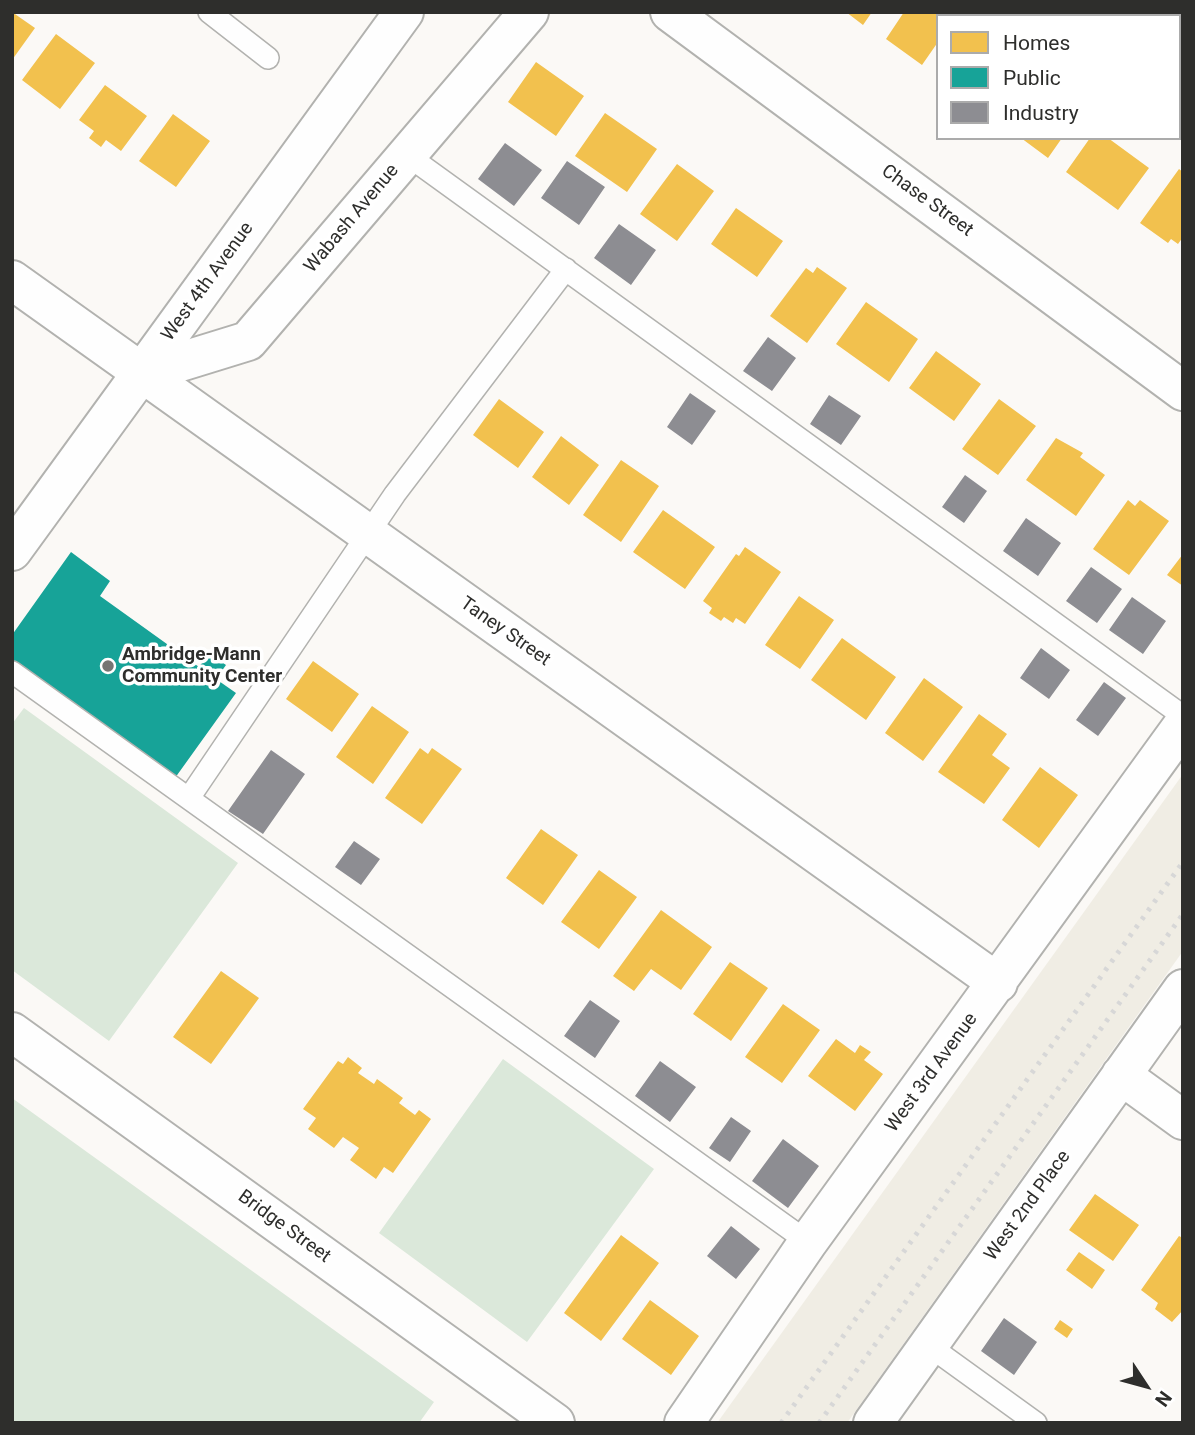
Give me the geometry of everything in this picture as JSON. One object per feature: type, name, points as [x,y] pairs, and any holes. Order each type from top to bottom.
[{"type":"street","name":"West 4th Avenue","points":[[12,551],[404,12]]},
{"type":"street","name":"Wabash Avenue","points":[[141,374],[248,341],[529,12]]},
{"type":"street","name":"Chase Street","points":[[670,12],[1183,391]]},
{"type":"street","name":"Taney Street","points":[[12,280],[998,983]]},
{"type":"street","name":"West 3rd Avenue","points":[[684,1423],[808,1242],[1183,725]]},
{"type":"street","name":"West 2nd Place","points":[[873,1423],[1183,989]]},
{"type":"street","name":"Bridge Street","points":[[12,1032],[555,1423]]},
{"type":"street","points":[[1121,1075],[1183,1120]]},
{"type":"lane","points":[[209,12],[268,58]]},
{"type":"lane","points":[[407,155],[1183,716]]},
{"type":"lane","points":[[189,798],[369,536],[396,492],[566,269]]},
{"type":"lane","points":[[12,672],[808,1242]]},
{"type":"lane","points":[[928,1345],[1036,1423]]},
{"type":"shaded area","points":[[1183,774],[1183,951],[860,1405],[847,1423],[717,1423]]},
{"type":"green space","points":[[24,708],[238,863],[109,1041],[12,970],[12,724]]},
{"type":"green space","points":[[503,1059],[654,1169],[527,1342],[379,1233]]},
{"type":"green space","points":[[12,1098],[434,1402],[419,1423],[12,1423]]},
{"type":"building: Homes","points":[[12,12],[35,28],[12,60]]},
{"type":"building: Homes","points":[[846,12],[872,12],[863,25]]},
{"type":"building: Homes","points":[[904,12],[958,14],[936,14],[936,45],[922,65],[886,39]]},
{"type":"building: Homes","points":[[56,34],[95,63],[60,109],[22,80]]},
{"type":"building: Homes","points":[[536,62],[584,96],[556,136],[508,102]]},
{"type":"building: Homes","points":[[105,85],[147,116],[121,151],[106,140],[101,147],[89,138],[94,131],[79,120]]},
{"type":"building: Homes","points":[[605,113],[657,149],[627,192],[575,156]]},
{"type":"building: Homes","points":[[173,114],[210,141],[176,187],[139,161]]},
{"type":"building: Homes","points":[[1024,140],[1061,140],[1048,158]]},
{"type":"building: Homes","points":[[1089,140],[1111,140],[1149,168],[1118,210],[1066,172]]},
{"type":"building: Homes","points":[[677,164],[714,191],[677,241],[640,214]]},
{"type":"building: Homes","points":[[1179,169],[1183,172],[1183,237],[1178,244],[1171,239],[1168,243],[1140,223]]},
{"type":"building: Homes","points":[[736,208],[783,241],[757,277],[711,244]]},
{"type":"building: Homes","points":[[817,267],[847,288],[807,343],[770,316],[806,268],[813,273]]},
{"type":"building: Homes","points":[[866,302],[918,339],[889,382],[836,344]]},
{"type":"building: Homes","points":[[936,351],[981,384],[954,421],[909,388]]},
{"type":"building: Homes","points":[[499,399],[544,432],[518,468],[473,435]]},
{"type":"building: Homes","points":[[999,399],[1036,426],[998,475],[962,449]]},
{"type":"building: Homes","points":[[561,436],[599,465],[569,505],[532,477]]},
{"type":"building: Homes","points":[[1056,438],[1083,453],[1080,457],[1105,475],[1076,516],[1026,480]]},
{"type":"building: Homes","points":[[621,460],[659,486],[621,542],[583,515]]},
{"type":"building: Homes","points":[[1128,500],[1135,506],[1140,500],[1169,521],[1129,575],[1093,549]]},
{"type":"building: Homes","points":[[663,510],[715,547],[685,589],[633,552]]},
{"type":"building: Homes","points":[[745,547],[781,572],[745,624],[736,618],[733,623],[724,617],[721,621],[709,613],[712,608],[703,601],[736,554],[739,556]]},
{"type":"building: Homes","points":[[1183,554],[1183,586],[1167,575]]},
{"type":"building: Homes","points":[[799,596],[834,620],[800,669],[765,645]]},
{"type":"building: Homes","points":[[842,638],[896,677],[866,720],[811,680]]},
{"type":"building: Homes","points":[[313,661],[359,694],[332,732],[286,699]]},
{"type":"building: Homes","points":[[924,678],[963,707],[923,761],[885,733]]},
{"type":"building: Homes","points":[[372,706],[409,732],[373,784],[336,757]]},
{"type":"building: Homes","points":[[979,714],[1007,734],[992,755],[1010,768],[984,804],[938,772]]},
{"type":"building: Homes","points":[[420,748],[428,754],[432,748],[462,769],[422,824],[385,798]]},
{"type":"building: Homes","points":[[1040,767],[1078,795],[1039,848],[1002,820]]},
{"type":"building: Homes","points":[[541,829],[578,855],[543,905],[506,878]]},
{"type":"building: Homes","points":[[599,870],[637,897],[599,949],[561,922]]},
{"type":"building: Homes","points":[[661,910],[712,947],[681,990],[651,969],[634,991],[613,976]]},
{"type":"building: Homes","points":[[730,962],[768,988],[731,1041],[693,1014]]},
{"type":"building: Homes","points":[[221,971],[259,998],[211,1064],[173,1037]]},
{"type":"building: Homes","points":[[783,1004],[820,1030],[782,1083],[745,1057]]},
{"type":"building: Homes","points":[[836,1039],[855,1053],[860,1045],[871,1052],[864,1060],[883,1074],[855,1111],[808,1076]]},
{"type":"building: Homes","points":[[348,1057],[362,1068],[358,1073],[374,1084],[377,1079],[403,1098],[399,1103],[415,1115],[419,1110],[431,1119],[393,1173],[384,1167],[376,1179],[350,1160],[359,1148],[343,1137],[334,1148],[308,1129],[316,1118],[303,1109],[338,1061],[343,1064]]},
{"type":"building: Homes","points":[[1095,1194],[1139,1225],[1113,1261],[1069,1230]]},
{"type":"building: Homes","points":[[621,1235],[659,1263],[601,1341],[564,1313]]},
{"type":"building: Homes","points":[[1179,1236],[1183,1238],[1183,1310],[1172,1322],[1155,1309],[1158,1303],[1141,1290]]},
{"type":"building: Homes","points":[[1079,1252],[1105,1270],[1092,1289],[1066,1270]]},
{"type":"building: Homes","points":[[650,1300],[699,1336],[671,1375],[622,1339]]},
{"type":"building: Homes","points":[[1060,1320],[1073,1329],[1067,1338],[1054,1329]]},
{"type":"building: Public","name":"Ambridge-Mann Community Center","points":[[71,552],[110,581],[100,596],[199,667],[209,653],[226,665],[216,679],[236,693],[175,778],[12,662],[12,635]]},
{"type":"building: Industry","points":[[1148,12],[1183,12],[1183,37],[1181,14]]},
{"type":"building: Industry","points":[[505,143],[542,170],[514,206],[478,179]]},
{"type":"building: Industry","points":[[567,161],[605,187],[579,225],[541,198]]},
{"type":"building: Industry","points":[[619,224],[656,250],[631,285],[594,258]]},
{"type":"building: Industry","points":[[768,337],[796,358],[772,391],[743,371]]},
{"type":"building: Industry","points":[[690,393],[716,411],[692,445],[667,427]]},
{"type":"building: Industry","points":[[829,395],[861,416],[841,445],[810,424]]},
{"type":"building: Industry","points":[[965,475],[987,491],[964,523],[942,507]]},
{"type":"building: Industry","points":[[1026,518],[1061,543],[1038,576],[1003,551]]},
{"type":"building: Industry","points":[[1091,567],[1122,589],[1097,623],[1066,601]]},
{"type":"building: Industry","points":[[1132,597],[1166,621],[1143,654],[1109,630]]},
{"type":"building: Industry","points":[[1041,648],[1070,670],[1049,699],[1020,678]]},
{"type":"building: Industry","points":[[1104,682],[1126,698],[1098,736],[1076,720]]},
{"type":"building: Industry","points":[[271,750],[305,774],[263,834],[228,811]]},
{"type":"building: Industry","points":[[354,841],[380,859],[361,885],[335,867]]},
{"type":"building: Industry","points":[[590,1000],[620,1021],[595,1058],[564,1036]]},
{"type":"building: Industry","points":[[660,1061],[696,1087],[670,1122],[635,1096]]},
{"type":"building: Industry","points":[[731,1117],[751,1131],[730,1162],[709,1148]]},
{"type":"building: Industry","points":[[783,1139],[819,1166],[788,1208],[752,1181]]},
{"type":"building: Industry","points":[[731,1226],[760,1249],[736,1279],[707,1256]]},
{"type":"building: Industry","points":[[1004,1318],[1037,1342],[1014,1375],[981,1351]]},
{"type":"railway","points":[[781,1423],[1183,862]]},
{"type":"railway","points":[[819,1423],[1183,914]]},
{"type":"place","name":"Ambridge-Mann Community Center","points":[[108,666]]}]
